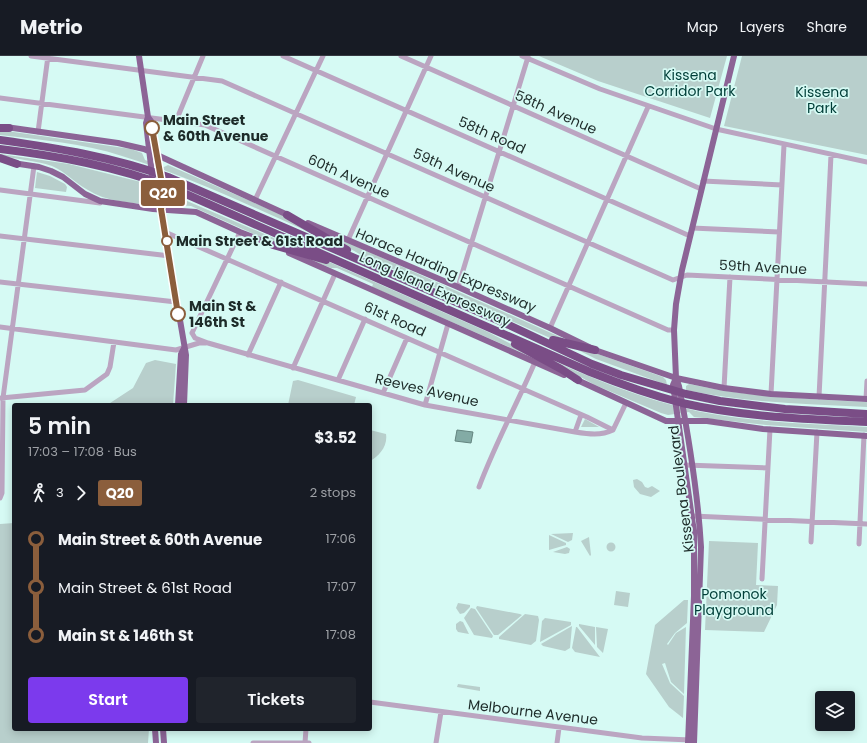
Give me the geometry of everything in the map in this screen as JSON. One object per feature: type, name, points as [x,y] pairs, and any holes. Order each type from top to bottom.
[{"type":"highway","points":[[0,128],[9,128]]},
{"type":"highway","name":"Long Island Expressway","points":[[0,140],[85,153],[155,172],[509,325],[592,364],[652,385],[686,394],[754,406],[867,414]]},
{"type":"highway","name":"Long Island Expressway","points":[[0,149],[76,160],[152,180],[206,202],[590,372],[650,394],[683,403],[754,415],[867,422]]},
{"type":"highway","points":[[0,158],[17,164]]},
{"type":"highway","points":[[287,215],[373,267]]},
{"type":"highway","points":[[273,245],[372,275]]},
{"type":"highway","points":[[484,324],[578,380]]},
{"type":"highway","points":[[509,325],[561,344],[594,350]]},
{"type":"main road","points":[[139,56],[148,117],[151,121],[153,153],[150,160],[154,192],[161,209],[170,256],[181,335],[186,355],[184,403]]},
{"type":"main road","name":"Kissena Boulevard","points":[[696,516],[685,465],[681,413],[676,385],[674,330],[681,277],[734,56]]},
{"type":"main road","name":"Horace Harding Expressway","points":[[9,128],[124,144],[153,153],[287,215],[458,287],[550,328],[594,350],[676,378],[724,388],[771,394],[867,399]]},
{"type":"main road","points":[[153,153],[159,162],[164,195],[161,209]]},
{"type":"main road","points":[[0,162],[34,166],[57,174],[90,196],[112,204],[196,212],[578,380],[666,421],[707,421],[770,430],[866,436]]},
{"type":"main road","points":[[178,403],[182,354],[184,348]]},
{"type":"main road","name":"Kissena Boulevard","points":[[682,422],[692,465],[696,516],[691,742]]},
{"type":"main road","points":[[155,731],[156,743]]},
{"type":"main road","points":[[163,731],[164,743]]},
{"type":"street","name":"59th Avenue","points":[[31,56],[194,76],[222,81],[674,280],[687,275],[867,284]]},
{"type":"street","points":[[176,121],[203,56]]},
{"type":"street","name":"58th Road","points":[[283,56],[690,236]]},
{"type":"street","points":[[255,200],[323,56]]},
{"type":"street","name":"58th Avenue","points":[[401,56],[701,189]]},
{"type":"street","points":[[348,240],[431,56]]},
{"type":"street","points":[[522,56],[528,57],[600,89],[648,107],[716,129],[867,162]]},
{"type":"street","points":[[38,132],[48,57]]},
{"type":"street","points":[[458,287],[473,244],[528,57]]},
{"type":"street","name":"60th Avenue","points":[[0,98],[205,125],[668,330],[674,330]]},
{"type":"street","points":[[550,328],[648,107]]},
{"type":"street","points":[[771,394],[784,145]]},
{"type":"street","points":[[819,397],[831,155]]},
{"type":"street","points":[[0,498],[2,493],[2,398],[13,329],[34,166]]},
{"type":"street","points":[[703,181],[782,185]]},
{"type":"street","points":[[0,190],[112,204]]},
{"type":"street","points":[[692,228],[780,232]]},
{"type":"street","name":"61st Road","points":[[165,232],[588,417],[613,430]]},
{"type":"street","points":[[181,335],[192,333],[240,232]]},
{"type":"street","points":[[0,236],[170,256]]},
{"type":"street","points":[[293,368],[335,274]]},
{"type":"street","points":[[724,388],[730,277]]},
{"type":"street","points":[[0,282],[176,302]]},
{"type":"street","points":[[248,355],[281,282]]},
{"type":"street","points":[[338,380],[365,319]]},
{"type":"street","points":[[425,405],[448,324]]},
{"type":"street","name":"Reeves Avenue","points":[[0,327],[176,350],[199,343],[208,343]]},
{"type":"street","name":"Reeves Avenue","points":[[192,333],[195,338],[208,343],[425,405],[575,432],[594,434],[613,430]]},
{"type":"street","points":[[383,393],[407,338]]},
{"type":"street","points":[[2,398],[85,390],[107,374],[110,367],[114,342]]},
{"type":"street","points":[[479,487],[489,461],[524,390],[535,362]]},
{"type":"street","points":[[867,381],[867,399]]},
{"type":"street","points":[[613,430],[626,403]]},
{"type":"street","points":[[575,432],[581,415]]},
{"type":"street","points":[[762,579],[770,430]]},
{"type":"street","points":[[811,542],[817,432]]},
{"type":"street","points":[[859,544],[866,436]]},
{"type":"street","points":[[685,465],[768,468]]},
{"type":"street","points":[[696,516],[867,524]]},
{"type":"street","name":"Melbourne Avenue","points":[[372,702],[559,728],[691,742]]},
{"type":"street","points":[[436,743],[441,712]]},
{"type":"street","points":[[557,743],[559,728]]},
{"type":"street","points":[[305,743],[306,731]]},
{"type":"street","points":[[253,743],[309,743]]},
{"type":"green space","name":"Kissena Corridor Park","points":[[539,56],[727,56],[710,118],[598,81]]},
{"type":"green space","name":"Kissena Park","points":[[742,56],[867,56],[867,155],[724,126]]},
{"type":"green space","points":[[0,130],[131,149],[142,153],[145,160],[164,167],[168,165],[280,214],[313,234],[219,192],[147,164],[92,148],[62,142],[0,135]]},
{"type":"green space","points":[[0,154],[69,164],[145,183],[304,251],[272,242],[191,206],[174,205],[168,196],[149,190],[150,201],[148,204],[109,199],[88,190],[62,171],[52,166],[39,162],[6,157]]},
{"type":"green space","points":[[37,172],[50,176],[65,184],[67,187],[66,192],[35,188]]},
{"type":"green space","points":[[315,228],[569,341],[557,341],[361,255]]},
{"type":"green space","points":[[309,259],[327,261],[488,332],[534,356],[534,358],[372,287],[373,284],[337,268],[331,268]]},
{"type":"green space","points":[[576,349],[595,353],[663,377],[666,380],[667,385],[596,359]]},
{"type":"green space","points":[[155,360],[176,364],[173,403],[110,403],[133,388],[146,363]]},
{"type":"green space","points":[[558,363],[597,380],[657,401],[698,411],[756,420],[867,427],[867,432],[766,425],[694,417],[689,412],[668,415],[595,385],[557,364]]},
{"type":"green space","points":[[298,380],[356,397],[354,403],[288,403],[293,381]]},
{"type":"green space","points":[[689,384],[755,395],[867,402],[867,407],[731,398],[686,390],[686,386]]},
{"type":"green space","points":[[585,419],[599,427],[581,427]]},
{"type":"green space","points":[[372,430],[386,434],[386,443],[377,456],[372,460]]},
{"type":"green space","points":[[637,479],[642,482],[645,487],[648,488],[652,486],[660,491],[651,497],[640,494],[634,487],[633,480]]},
{"type":"green space","points":[[12,523],[12,731],[149,731],[148,743],[0,743],[0,524]]},
{"type":"green space","points":[[573,533],[572,540],[568,542],[551,534]]},
{"type":"green space","points":[[549,535],[566,543],[566,545],[549,550]]},
{"type":"green space","points":[[589,537],[591,555],[590,556],[581,541]]},
{"type":"green space","name":"Pomonok Playground","points":[[709,541],[758,543],[756,585],[778,586],[777,605],[764,632],[705,630]]},
{"type":"green space","points":[[609,543],[613,543],[615,547],[613,551],[609,551],[607,549],[607,545]]},
{"type":"green space","points":[[567,547],[570,549],[569,553],[565,554],[553,552]]},
{"type":"green space","points":[[616,591],[630,593],[628,607],[614,605]]},
{"type":"green space","points":[[684,600],[688,600],[687,623],[675,633],[667,644],[668,645],[676,633],[686,627],[684,694],[671,682],[665,663],[662,664],[670,683],[684,696],[683,718],[669,707],[646,674],[655,625]]},
{"type":"green space","points":[[458,603],[470,605],[470,607],[464,613],[460,614],[456,608]]},
{"type":"green space","points":[[477,606],[522,615],[498,635],[494,635],[476,608]]},
{"type":"green space","points":[[471,608],[475,609],[493,636],[492,638],[474,635],[464,618]]},
{"type":"green space","points":[[525,614],[538,616],[539,620],[536,641],[531,645],[499,639],[499,637]]},
{"type":"green space","points":[[545,618],[571,622],[571,625],[540,642],[542,621]]},
{"type":"green space","points":[[460,621],[463,622],[469,634],[458,632],[456,629],[456,624]]},
{"type":"green space","points":[[579,624],[595,627],[595,645],[579,626]]},
{"type":"green space","points":[[572,626],[570,648],[565,651],[543,646],[541,644]]},
{"type":"green space","points":[[576,627],[600,657],[575,652],[572,648]]},
{"type":"green space","points":[[596,627],[608,629],[603,653],[597,647]]},
{"type":"green space","points":[[458,684],[480,687],[480,691],[457,687]]},
{"type":"water","points":[[457,430],[473,432],[471,443],[455,441]]},
{"type":"bus line","name":"Q20","points":[[152,128],[155,154],[159,162],[164,195],[161,209],[170,256],[178,314]]},
{"type":"place","name":"Main Street & 60th Avenue","points":[[152,128]]},
{"type":"place","name":"Main Street & 61st Road","points":[[167,241]]},
{"type":"place","name":"Main St & 146th St","points":[[178,314]]}]
